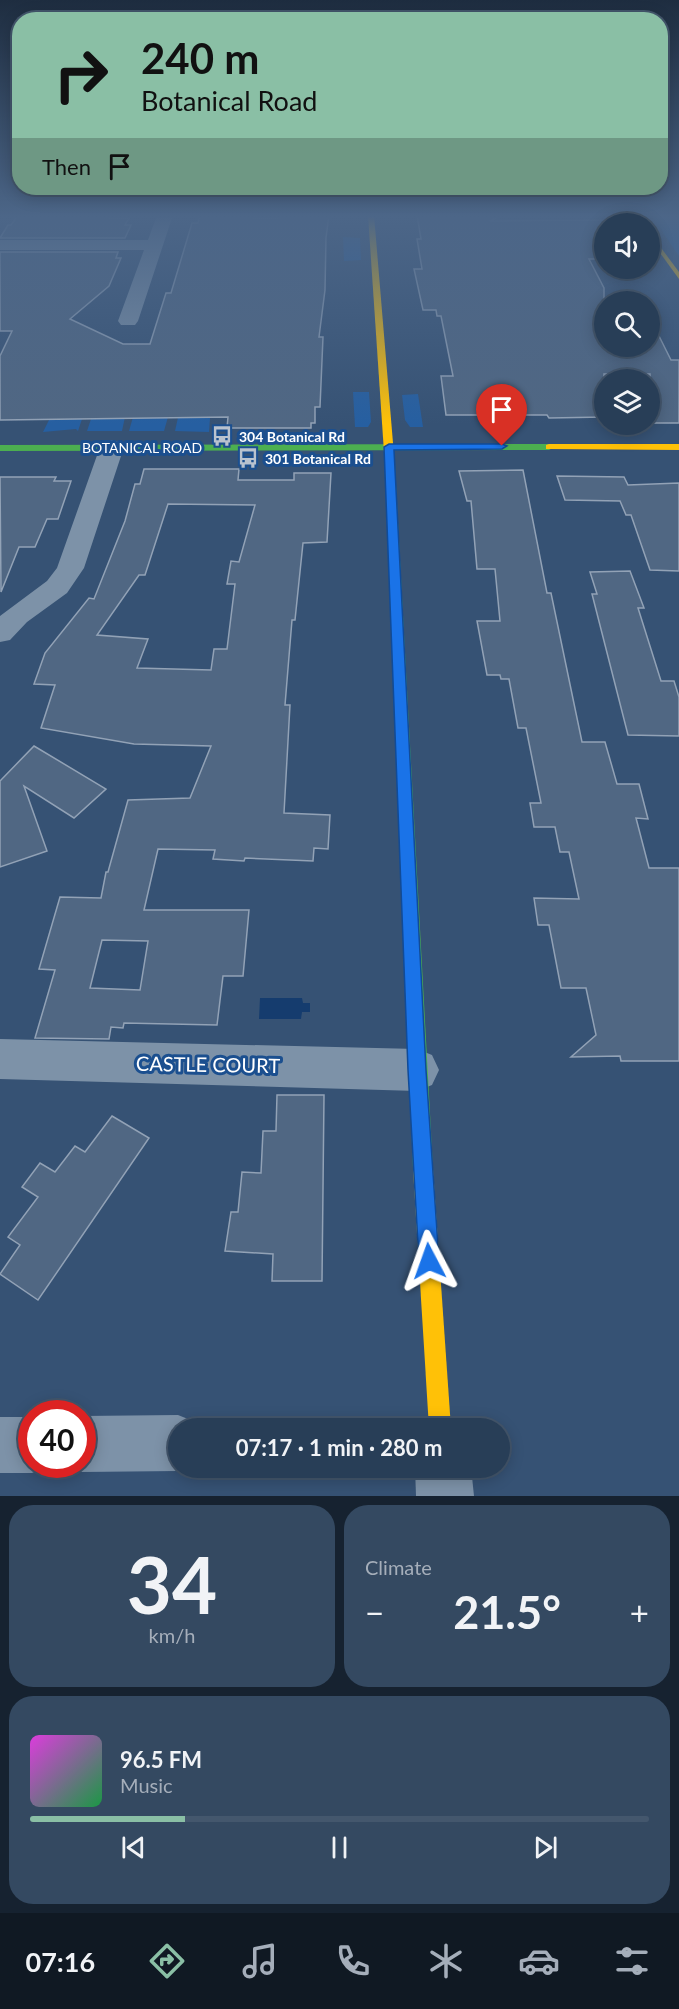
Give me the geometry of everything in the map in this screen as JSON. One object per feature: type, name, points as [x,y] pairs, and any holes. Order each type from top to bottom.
[{"type":"street","points":[[128,321],[140,285]]},
{"type":"street","points":[[376,285],[389,447],[417,1070],[439,1418]]},
{"type":"street","points":[[0,633],[17,616],[57,587],[70,568],[112,447]]},
{"type":"street","name":"BOTANICAL ROAD","points":[[0,448],[679,447]]},
{"type":"street","name":"CASTLE COURT","points":[[0,1059],[417,1070]]},
{"type":"street","points":[[96,1444],[168,1443]]},
{"type":"street","points":[[0,1445],[18,1445]]},
{"type":"street","points":[[444,1478],[445,1496]]},
{"type":"shaded area","points":[[353,392],[369,392],[371,422],[368,427],[355,427]]},
{"type":"shaded area","points":[[418,394],[423,427],[410,427],[405,420],[402,395]]},
{"type":"shaded area","points":[[179,413],[210,418],[209,432],[175,431]]},
{"type":"shaded area","points":[[83,416],[78,431],[76,429],[43,432],[50,418]]},
{"type":"shaded area","points":[[125,417],[122,431],[87,431],[91,419]]},
{"type":"shaded area","points":[[133,417],[168,417],[164,431],[129,431]]},
{"type":"shaded area","points":[[260,998],[302,998],[303,1003],[310,1003],[310,1012],[302,1012],[301,1019],[259,1019]]},
{"type":"building","points":[[0,285],[110,285],[70,319],[123,344],[150,344],[166,293],[171,293],[173,285],[325,285],[319,337],[323,337],[320,407],[315,407],[315,423],[311,423],[311,428],[227,428],[228,417],[0,420],[0,356],[12,331],[0,331]]},
{"type":"building","points":[[417,285],[602,285],[604,291],[594,291],[594,357],[660,357],[660,338],[671,360],[679,360],[679,423],[660,423],[660,369],[594,369],[594,417],[446,415],[441,376],[453,376],[441,316],[437,316],[436,310],[423,310]]},
{"type":"building","points":[[144,469],[239,469],[238,480],[294,480],[294,473],[331,473],[327,542],[303,543],[295,620],[292,620],[285,705],[290,705],[284,813],[330,815],[328,849],[314,848],[313,861],[245,858],[244,861],[213,859],[215,850],[158,849],[144,910],[249,910],[243,976],[223,976],[217,1025],[124,1023],[123,1028],[111,1027],[109,1039],[35,1038],[55,970],[39,969],[60,897],[101,898],[106,872],[108,872],[128,800],[190,798],[211,746],[134,744],[41,728],[55,685],[34,684],[45,653],[89,598],[94,599],[125,521],[135,484],[140,484]],"holes":[[[168,504],[255,505],[239,562],[231,561],[227,584],[235,584],[227,649],[214,649],[211,670],[137,668],[148,639],[97,635],[139,575],[145,575]],[[102,940],[148,941],[140,990],[90,988]]]},
{"type":"building","points":[[523,470],[547,593],[551,593],[582,742],[605,742],[617,784],[639,784],[648,819],[636,818],[649,868],[679,868],[679,1061],[621,1061],[620,1056],[571,1057],[596,1035],[586,988],[561,988],[549,925],[538,925],[534,898],[579,899],[569,852],[560,852],[555,827],[534,827],[530,803],[541,803],[526,728],[518,728],[509,679],[501,679],[500,675],[487,675],[477,621],[500,621],[495,569],[477,569],[471,501],[467,501],[459,471]]},
{"type":"building","points":[[557,476],[624,477],[628,485],[679,483],[679,571],[650,570],[631,515],[626,515],[620,501],[565,500]]},
{"type":"building","points":[[0,477],[56,477],[54,481],[71,481],[58,519],[47,519],[35,547],[19,547],[1,592]]},
{"type":"building","points":[[630,571],[644,608],[638,608],[661,681],[674,681],[679,697],[679,736],[628,735],[592,594],[597,594],[590,572]]},
{"type":"building","points":[[34,746],[106,789],[74,818],[24,786],[47,851],[0,867],[0,781]]},
{"type":"building","points":[[277,1095],[324,1095],[322,1281],[272,1281],[273,1254],[225,1251],[231,1212],[238,1212],[242,1172],[261,1173],[263,1131],[276,1131]]},
{"type":"building","points":[[112,1116],[149,1138],[38,1300],[0,1274],[20,1245],[8,1237],[38,1197],[22,1187],[40,1163],[55,1172],[75,1146],[85,1152]]},
{"type":"traffic: fast","points":[[0,448],[549,447]]},
{"type":"traffic: fast","points":[[390,467],[423,1169]]},
{"type":"traffic: slow","points":[[376,285],[390,467]]},
{"type":"traffic: slow","points":[[549,447],[679,447]]},
{"type":"traffic: slow","points":[[423,1169],[439,1418]]},
{"type":"place","name":"304 Botanical Rd","points":[[222,436]]},
{"type":"place","name":"301 Botanical Rd","points":[[248,458]]},
{"type":"route","points":[[429,1261],[417,1070],[389,447],[502,446]]}]
